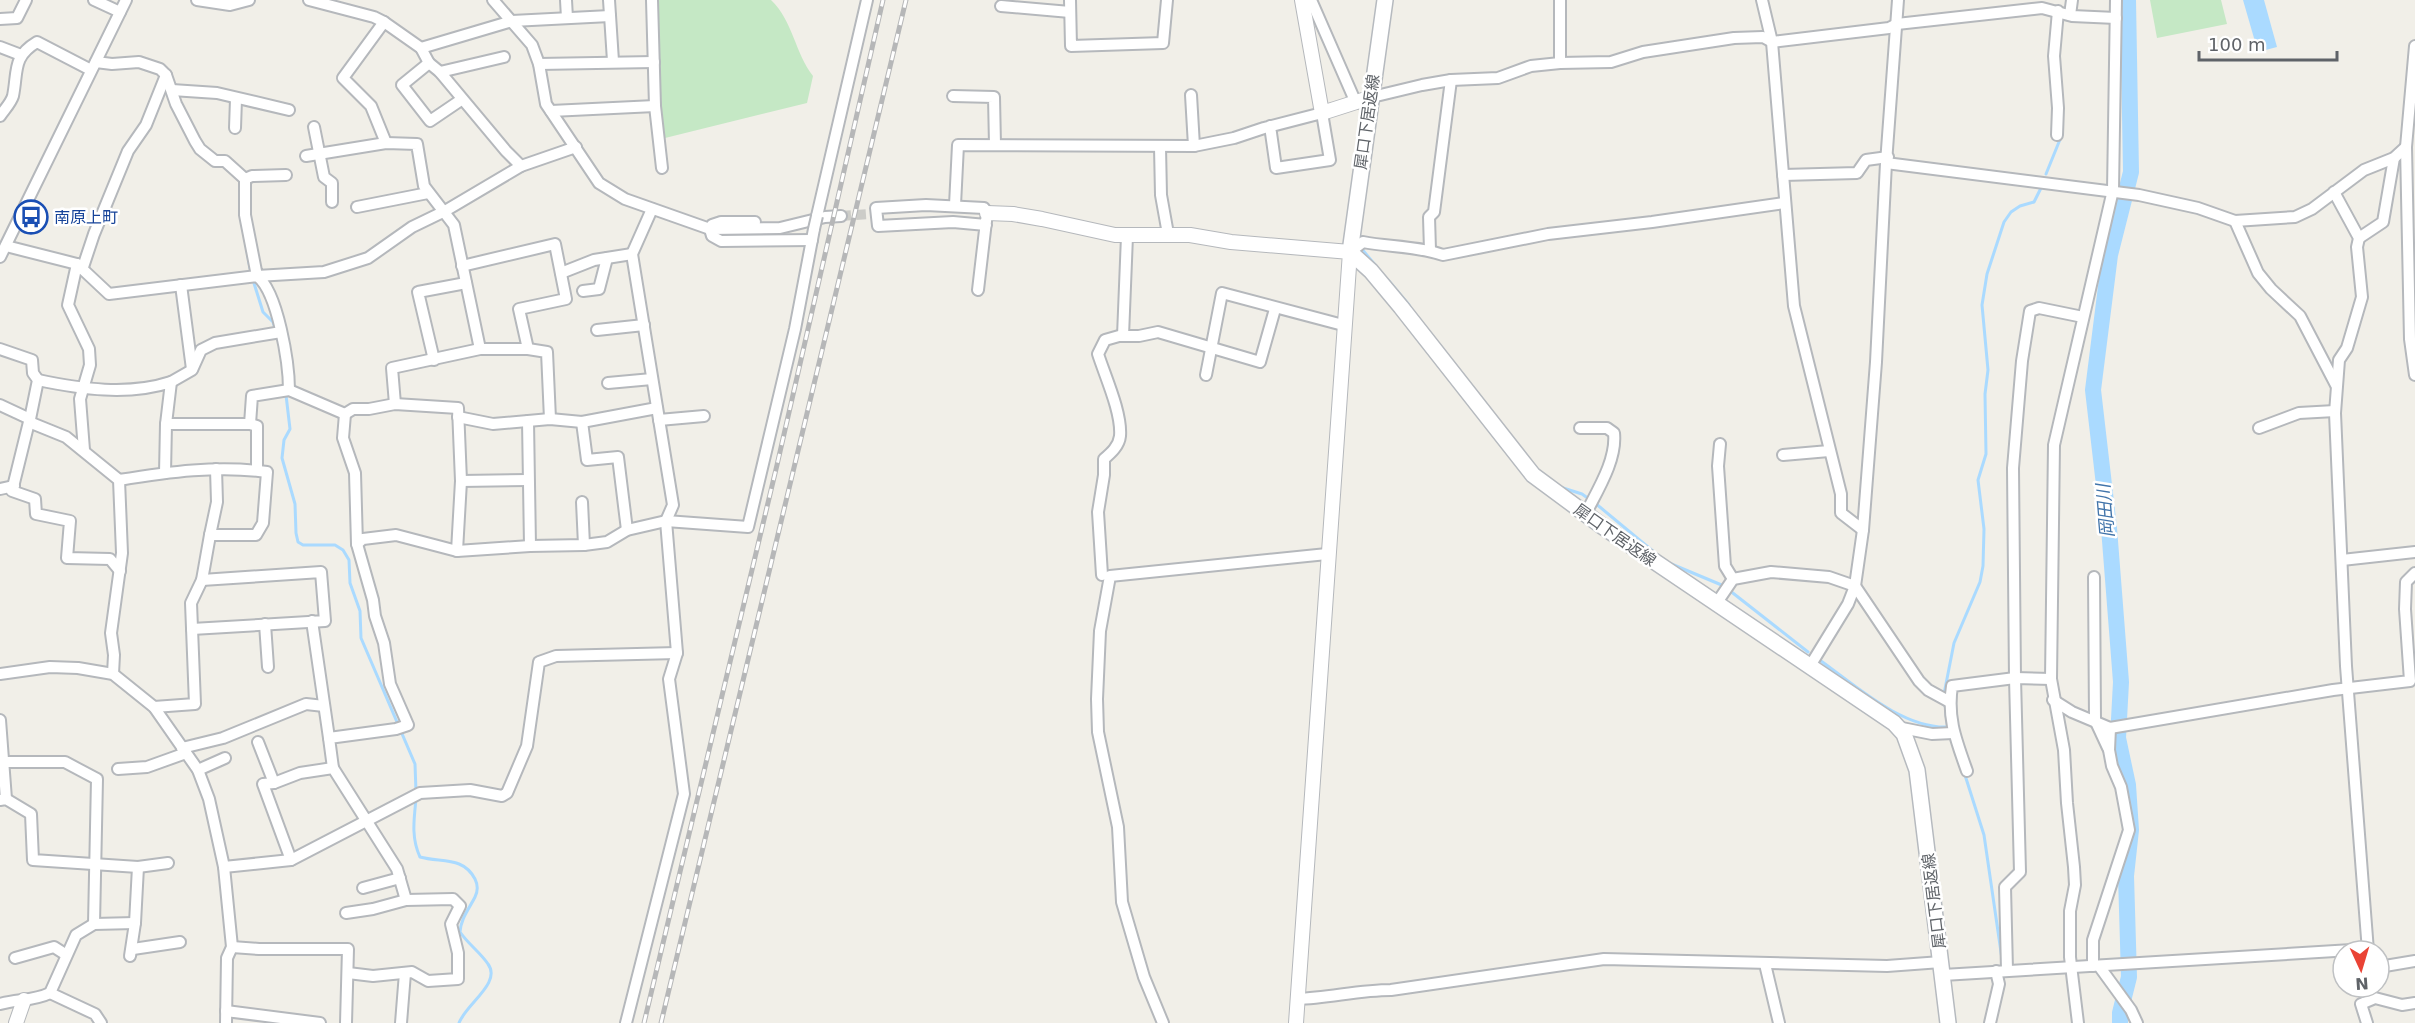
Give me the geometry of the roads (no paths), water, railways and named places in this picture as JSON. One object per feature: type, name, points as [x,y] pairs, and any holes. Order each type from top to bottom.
[{"type":"main road","name":"犀口下居返線","points":[[1385,0],[1350,252],[1371,271],[1401,307],[1533,475],[1585,514],[1810,666],[1904,734],[1911,748],[1917,770],[1948,1023]]},
{"type":"street","points":[[0,19],[17,18],[26,0]]},
{"type":"street","points":[[94,0],[120,12]]},
{"type":"street","points":[[0,257],[126,0]]},
{"type":"street","points":[[199,0],[231,5],[249,0]]},
{"type":"street","points":[[309,0],[374,16],[421,48],[429,63],[440,72],[461,100],[521,165]]},
{"type":"street","points":[[494,0],[532,45],[539,64],[546,104],[599,183],[625,199],[710,229],[780,228],[825,217],[841,216]]},
{"type":"street","points":[[566,0],[567,18]]},
{"type":"street","points":[[609,0],[613,62]]},
{"type":"street","points":[[652,0],[655,106],[662,168]]},
{"type":"street","points":[[357,544],[363,538],[396,536],[458,551],[607,542],[627,530],[666,521],[748,527],[795,329],[813,234],[867,0]]},
{"type":"street","points":[[1070,0],[1071,46],[1163,43],[1167,0]]},
{"type":"street","points":[[1270,126],[1276,168],[1330,160],[1302,0]]},
{"type":"street","points":[[1311,0],[1356,103]]},
{"type":"street","points":[[1560,0],[1560,63]]},
{"type":"street","points":[[1762,0],[1772,42],[1794,306],[1841,494],[1841,513],[1844,518],[1863,530]]},
{"type":"street","points":[[1810,666],[1848,604],[1855,586],[1863,530],[1876,362],[1898,0]]},
{"type":"street","points":[[2070,15],[2072,0]]},
{"type":"street","points":[[2078,1023],[2070,968],[2070,911],[2075,885],[2074,867],[2064,750],[2053,700],[2051,679],[2054,445],[2115,191],[2116,0]]},
{"type":"street","points":[[955,205],[958,145],[1194,146],[1234,138],[1390,91],[1451,80],[1498,78],[1531,66],[1611,62],[1643,52],[1734,38],[1763,37],[1772,42],[1889,28],[1897,24],[2010,5],[2042,8],[2070,15],[2116,18]]},
{"type":"street","points":[[1000,6],[1070,12]]},
{"type":"street","points":[[2057,135],[2058,108],[2054,56],[2058,11]]},
{"type":"street","points":[[421,48],[512,21],[610,16]]},
{"type":"street","points":[[384,22],[343,78],[371,106],[386,143]]},
{"type":"street","points":[[0,116],[13,98],[21,55],[37,42],[94,66],[139,62],[148,63],[160,69],[166,75],[176,104],[200,149],[215,162],[225,161],[245,179],[245,215],[253,276]]},
{"type":"street","points":[[2415,46],[2410,149],[2410,339],[2415,375]]},
{"type":"street","points":[[0,47],[21,55]]},
{"type":"street","points":[[440,72],[504,57]]},
{"type":"street","points":[[539,64],[654,62]]},
{"type":"street","points":[[429,63],[402,85],[430,121],[461,100]]},
{"type":"street","points":[[84,450],[84,424],[80,409],[82,387],[90,365],[89,348],[68,305],[80,266],[128,151],[146,125],[166,75]]},
{"type":"street","points":[[1430,250],[1429,217],[1434,212],[1451,80]]},
{"type":"street","points":[[172,90],[217,93],[290,110]]},
{"type":"street","points":[[1191,95],[1194,146]]},
{"type":"street","points":[[952,96],[994,97],[995,145]]},
{"type":"street","points":[[235,128],[236,99]]},
{"type":"street","points":[[551,111],[655,106]]},
{"type":"street","points":[[314,127],[324,177],[332,183],[332,202]]},
{"type":"street","points":[[306,156],[386,143],[417,144],[424,186],[454,225],[480,349]]},
{"type":"street","points":[[6,246],[80,266],[109,294],[253,276],[324,272],[368,258],[412,227],[445,211],[521,165],[576,147]]},
{"type":"street","points":[[1160,147],[1161,195],[1168,234]]},
{"type":"street","points":[[1783,175],[1857,173],[1866,160],[1887,160],[2137,194],[2198,208],[2235,221],[2295,217],[2312,209],[2364,170],[2410,149]]},
{"type":"street","points":[[2359,238],[2383,222],[2394,158]]},
{"type":"street","points":[[245,179],[252,176],[286,175]]},
{"type":"street","points":[[2334,192],[2359,238],[2357,247],[2362,297],[2347,348],[2339,360],[2335,411],[2348,688],[2367,939]]},
{"type":"street","points":[[357,207],[428,194]]},
{"type":"street","points":[[978,290],[986,219],[984,208],[955,205],[876,208],[878,226],[986,219],[1013,214],[1127,236],[1168,234],[1350,252],[1363,242],[1430,250],[1443,255],[1548,234],[1784,203]]},
{"type":"street","points":[[626,1023],[684,794],[669,679],[677,652],[666,521],[673,505],[632,254],[652,209]]},
{"type":"street","points":[[882,213],[937,210],[986,219]]},
{"type":"street","points":[[710,229],[712,225],[721,222],[784,221],[818,214]]},
{"type":"street","points":[[2235,221],[2258,273],[2271,289],[2300,316],[2336,385]]},
{"type":"street","points":[[710,229],[712,236],[721,241],[813,234]]},
{"type":"street","points":[[1123,336],[1127,236]]},
{"type":"street","points":[[462,266],[555,244],[566,299],[519,309],[528,349]]},
{"type":"street","points":[[1296,1023],[1327,554],[1339,417],[1343,325],[1350,252]]},
{"type":"street","points":[[561,273],[607,258],[632,254]]},
{"type":"street","points":[[583,291],[599,289],[607,258]]},
{"type":"street","points":[[253,276],[266,282],[278,332],[287,352],[289,390]]},
{"type":"street","points":[[434,360],[418,292],[466,283]]},
{"type":"street","points":[[181,285],[192,369]]},
{"type":"street","points":[[1206,375],[1222,293],[1275,309],[1343,325]]},
{"type":"street","points":[[1990,1023],[2002,970],[2004,887],[2020,872],[2013,468],[2022,361],[2030,312],[2039,308],[2083,317]]},
{"type":"street","points":[[1102,575],[1098,512],[1104,459],[1114,450],[1120,438],[1119,419],[1098,354],[1105,340],[1158,332],[1260,362],[1275,309]]},
{"type":"street","points":[[597,330],[644,325]]},
{"type":"street","points":[[0,349],[31,358],[33,373],[38,380],[82,387],[134,390],[171,382],[192,369],[201,350],[215,343],[278,332]]},
{"type":"street","points":[[395,404],[392,368],[480,349],[528,349],[547,352],[550,419]]},
{"type":"street","points":[[608,383],[652,379]]},
{"type":"street","points":[[38,380],[12,491],[35,499],[36,514],[70,521],[67,558],[110,559],[120,571]]},
{"type":"street","points":[[165,473],[166,424],[171,382]]},
{"type":"street","points":[[250,424],[252,396],[289,390],[345,414]]},
{"type":"street","points":[[345,414],[353,409],[369,409],[395,404],[458,408],[461,481],[458,551]]},
{"type":"street","points":[[0,405],[66,437],[119,480],[122,553],[111,633],[114,655],[113,674]]},
{"type":"street","points":[[458,417],[493,424],[550,419],[582,422],[657,408]]},
{"type":"street","points":[[2259,428],[2299,413],[2335,411]]},
{"type":"street","points":[[329,738],[396,729],[408,725],[390,684],[384,643],[357,544],[355,473],[343,438],[345,414]]},
{"type":"street","points":[[659,420],[704,416]]},
{"type":"street","points":[[528,421],[530,546]]},
{"type":"street","points":[[582,422],[587,460],[618,457],[627,530]]},
{"type":"street","points":[[166,424],[250,424],[257,426],[257,470]]},
{"type":"street","points":[[1580,428],[1607,428],[1614,433],[1615,442],[1599,488],[1585,514]]},
{"type":"street","points":[[1720,444],[1718,466],[1725,566],[1733,579]]},
{"type":"street","points":[[1783,455],[1829,451]]},
{"type":"street","points":[[119,480],[216,469],[267,472],[263,523],[256,535],[210,535]]},
{"type":"street","points":[[154,707],[195,704],[191,603],[202,580],[216,502],[216,469]]},
{"type":"street","points":[[461,481],[528,480]]},
{"type":"street","points":[[0,489],[14,486]]},
{"type":"street","points":[[582,501],[584,545]]},
{"type":"street","points":[[2342,560],[2415,552]]},
{"type":"street","points":[[1163,1023],[1144,977],[1122,902],[1118,827],[1098,732],[1096,699],[1100,631],[1110,576],[1327,554]]},
{"type":"street","points":[[192,629],[326,621],[321,572],[202,580]]},
{"type":"street","points":[[1716,604],[1733,579],[1771,572],[1829,577],[1855,586],[1918,681],[1945,700]]},
{"type":"street","points":[[2053,700],[2072,712],[2110,728],[2348,688],[2412,680],[2405,609],[2406,582],[2415,573]]},
{"type":"street","points":[[2094,577],[2095,720],[2109,750]]},
{"type":"street","points":[[312,621],[333,768],[397,869],[406,900]]},
{"type":"street","points":[[265,624],[268,667]]},
{"type":"street","points":[[224,867],[291,860],[415,795],[470,790],[502,796],[507,793],[527,746],[539,662],[555,656],[677,652]]},
{"type":"street","points":[[0,674],[51,667],[78,668],[113,674],[154,707],[198,770],[210,799],[224,867],[232,947],[227,958],[226,1023]]},
{"type":"street","points":[[1966,771],[1949,733],[1945,700],[1952,686],[2015,678],[2051,679]]},
{"type":"street","points":[[118,769],[147,767],[306,704],[324,706]]},
{"type":"street","points":[[0,720],[3,799],[31,814],[33,860],[138,867],[168,863]]},
{"type":"street","points":[[1897,727],[1932,734],[1949,733]]},
{"type":"street","points":[[2110,728],[2109,750],[2112,766],[2121,788],[2129,830],[2093,940],[2096,966],[2116,989],[2137,1023]]},
{"type":"street","points":[[258,742],[274,783]]},
{"type":"street","points":[[198,770],[225,758]]},
{"type":"street","points":[[2,762],[65,762],[97,779],[94,924]]},
{"type":"street","points":[[291,860],[263,784],[274,783],[300,773],[333,768]]},
{"type":"street","points":[[138,867],[132,952],[180,942]]},
{"type":"street","points":[[363,888],[400,878]]},
{"type":"street","points":[[346,913],[373,909],[406,900],[453,898],[460,906],[451,924],[458,953],[458,979],[428,981],[412,972],[373,976],[348,973]]},
{"type":"street","points":[[50,993],[65,954],[76,934],[94,924],[135,923]]},
{"type":"street","points":[[20,959],[54,947],[65,954]]},
{"type":"street","points":[[232,947],[348,949],[346,1023]]},
{"type":"street","points":[[1297,999],[1314,999],[1366,990],[1402,989],[1604,959],[2002,970],[2331,952]]},
{"type":"street","points":[[2391,965],[2415,961]]},
{"type":"street","points":[[1765,964],[1779,1023]]},
{"type":"street","points":[[401,1023],[405,973]]},
{"type":"street","points":[[0,1005],[50,993],[94,1014],[101,1023]]},
{"type":"street","points":[[2367,999],[2361,1004],[2367,1023]]},
{"type":"street","points":[[2388,999],[2402,1005],[2415,1003]]},
{"type":"street","points":[[16,1023],[24,1000]]},
{"type":"street","points":[[226,1011],[320,1023]]},
{"type":"water","points":[[2243,0],[2264,0],[2277,47],[2258,52]]},
{"type":"waterway","name":"岡田川","points":[[2120,1023],[2120,1013],[2129,977],[2126,876],[2131,830],[2128,785],[2118,738],[2121,682],[2109,528],[2093,390],[2110,255],[2131,172],[2128,0]]},
{"type":"waterway","points":[[2046,174],[2061,137]]},
{"type":"waterway","points":[[1944,694],[1954,643],[1980,582],[1983,566],[1984,529],[1978,480],[1986,454],[1985,394],[1988,370],[1982,305],[1987,274],[2004,222],[2011,212],[2020,206],[2034,202],[2041,188]]},
{"type":"waterway","points":[[246,245],[250,268]]},
{"type":"waterway","points":[[1361,248],[1376,266]]},
{"type":"waterway","points":[[253,280],[263,312],[273,322],[276,331]]},
{"type":"waterway","points":[[1388,280],[1409,305]]},
{"type":"waterway","points":[[286,395],[290,429],[284,440],[282,458],[295,504],[298,542],[303,545],[335,545],[343,550],[349,560],[350,583],[360,611],[361,638],[415,764],[416,792]]},
{"type":"waterway","points":[[1560,487],[1582,494],[1589,499]]},
{"type":"waterway","points":[[1595,503],[1654,552]]},
{"type":"waterway","points":[[1669,563],[1724,586]]},
{"type":"waterway","points":[[1729,590],[1808,652]]},
{"type":"waterway","points":[[1821,661],[1897,714],[1931,726],[1948,727]]},
{"type":"waterway","points":[[1945,704],[1948,730]]},
{"type":"waterway","points":[[1964,772],[1984,835],[2002,959]]},
{"type":"waterway","points":[[416,799],[414,836],[420,857],[458,864],[470,872],[477,884],[476,895],[464,918],[460,932],[488,964],[491,971],[490,979],[459,1023]]},
{"type":"tunnel","points":[[841,216],[882,213]]},
{"type":"railway","points":[[644,1023],[777,465],[883,0]]},
{"type":"railway","points":[[661,1023],[906,0]]},
{"type":"place","name":"南原上町","points":[[31,217]]}]
